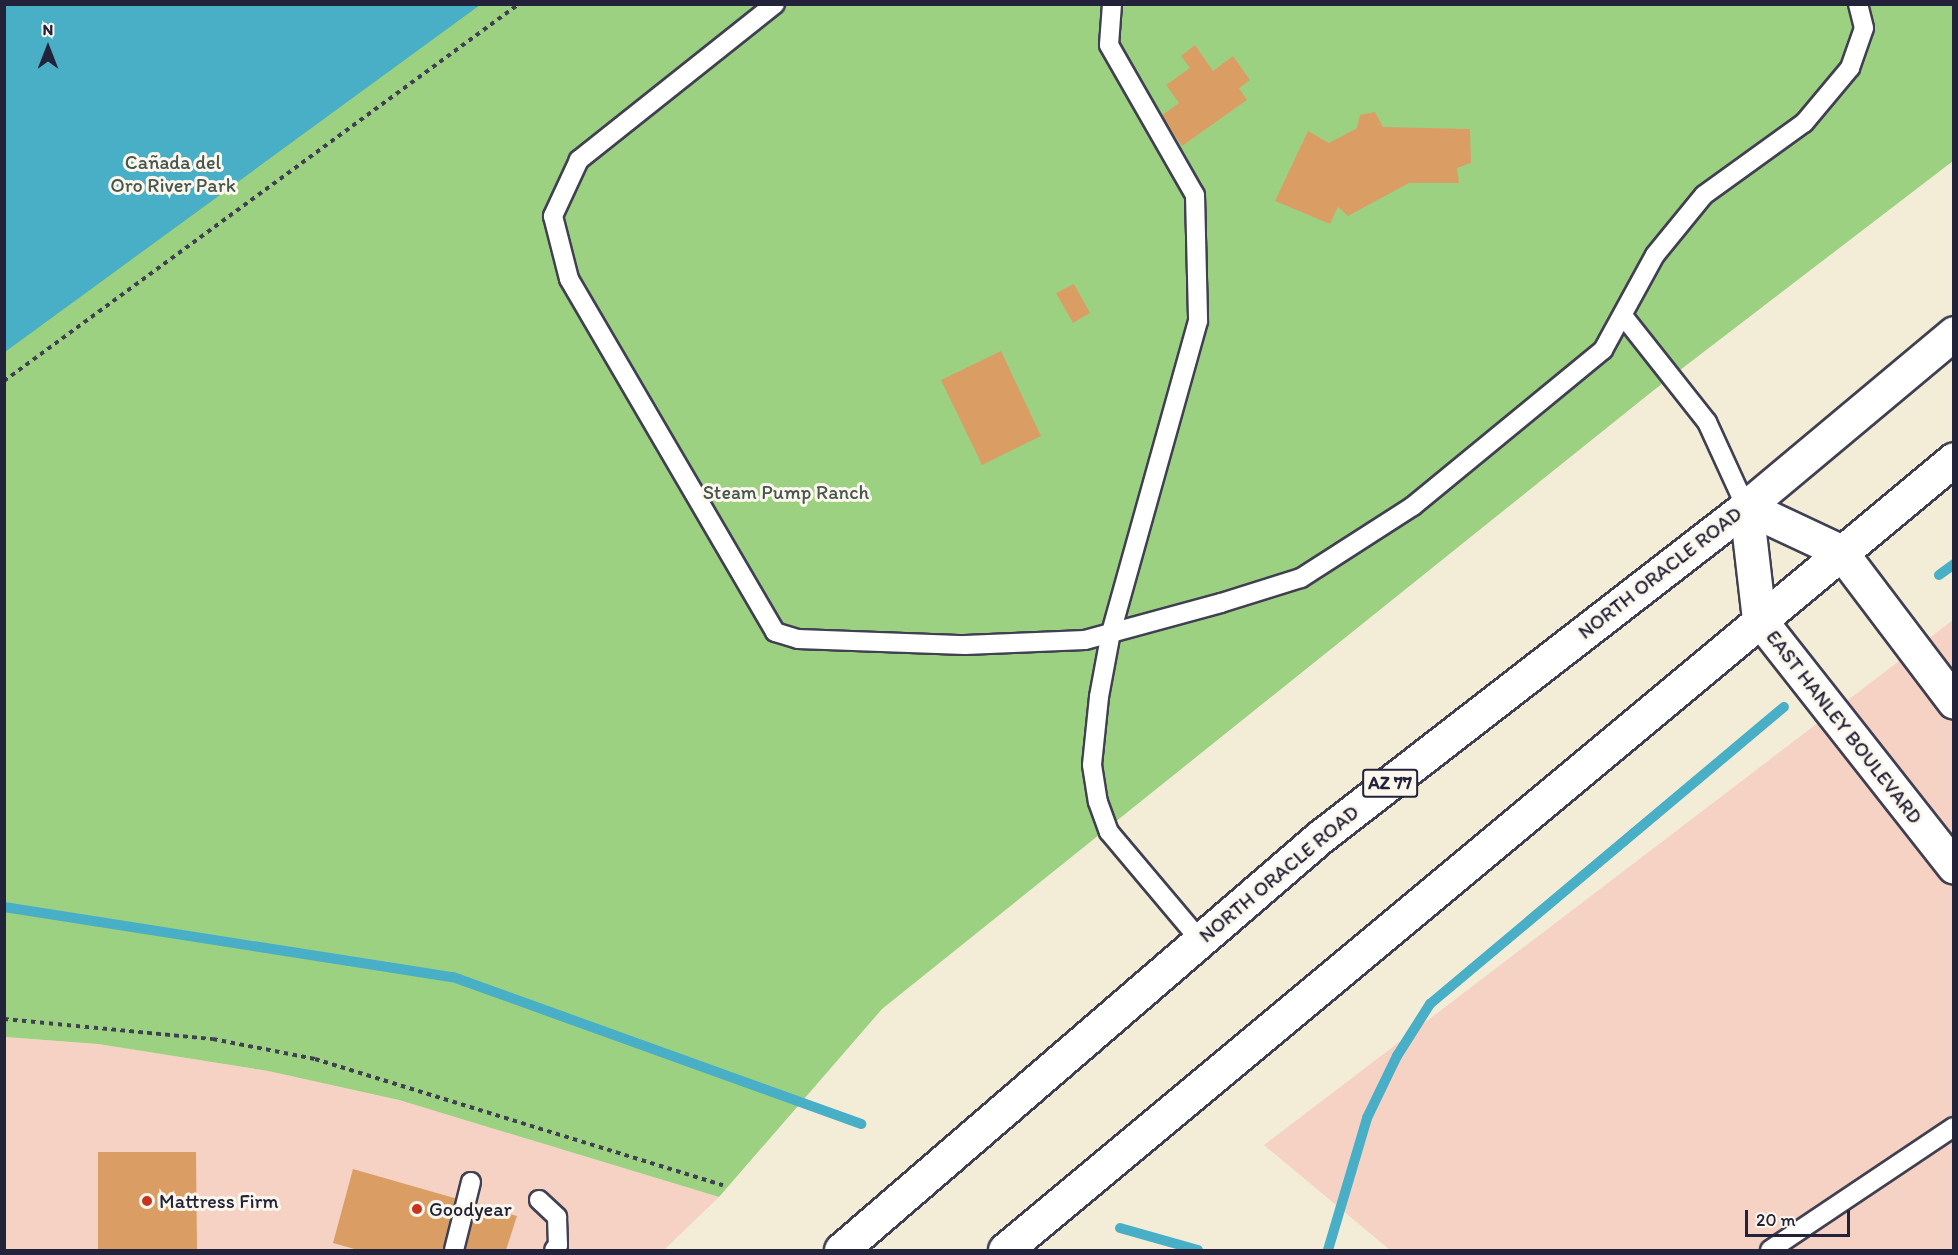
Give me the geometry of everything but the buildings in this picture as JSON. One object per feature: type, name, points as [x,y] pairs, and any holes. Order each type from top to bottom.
[{"type":"main road","name":"NORTH ORACLE ROAD","points":[[841,1251],[1320,837],[1746,507],[1953,333]]},
{"type":"main road","points":[[1005,1251],[1840,551],[1953,459]]},
{"type":"main road","points":[[1746,507],[1840,551],[1953,702]]},
{"type":"main road","name":"EAST HANLEY BOULEVARD","points":[[1746,507],[1759,619],[1953,867]]},
{"type":"lane","points":[[775,4],[579,160],[553,216],[569,279],[775,632],[798,639],[965,645],[1085,640],[1301,578],[1413,506],[1603,350],[1624,317],[1655,255],[1704,195],[1804,123],[1850,68],[1864,28],[1858,4]]},
{"type":"lane","points":[[1113,4],[1109,45],[1195,195],[1198,321],[1112,632],[1099,697],[1092,765],[1098,802],[1110,832],[1200,940]]},
{"type":"lane","points":[[1624,317],[1707,422],[1746,507]]},
{"type":"lane","points":[[1770,1251],[1953,1127]]},
{"type":"lane","points":[[454,1251],[471,1182]]},
{"type":"lane","points":[[539,1200],[557,1217],[558,1245],[554,1251]]},
{"type":"path","points":[[4,381],[519,4]]},
{"type":"path","points":[[4,1019],[213,1039],[315,1059],[723,1185]]},
{"type":"shaded area","points":[[1953,620],[1953,1250],[1390,1250],[1264,1145]]},
{"type":"shaded area","points":[[4,1037],[98,1044],[268,1071],[399,1100],[719,1197],[664,1250],[5,1250]]},
{"type":"green space","name":"Steam Pump Ranch","points":[[4,5],[1953,5],[1953,161],[1654,390],[882,1009],[719,1197],[399,1100],[268,1071],[98,1044],[5,1037]]},
{"type":"water","points":[[5,4],[480,4],[480,5],[5,352]]},
{"type":"waterway","points":[[1939,575],[1954,564]]},
{"type":"waterway","points":[[1328,1250],[1367,1118],[1397,1056],[1430,1004],[1784,707]]},
{"type":"waterway","points":[[4,907],[453,977],[861,1124]]},
{"type":"waterway","points":[[1120,1228],[1198,1250]]},
{"type":"place","name":"Mattress Firm","points":[[147,1201]]},
{"type":"place","name":"Goodyear","points":[[417,1209]]},
{"type":"park label","name":"Cañada del Oro River Park","points":[[173,174]]}]
